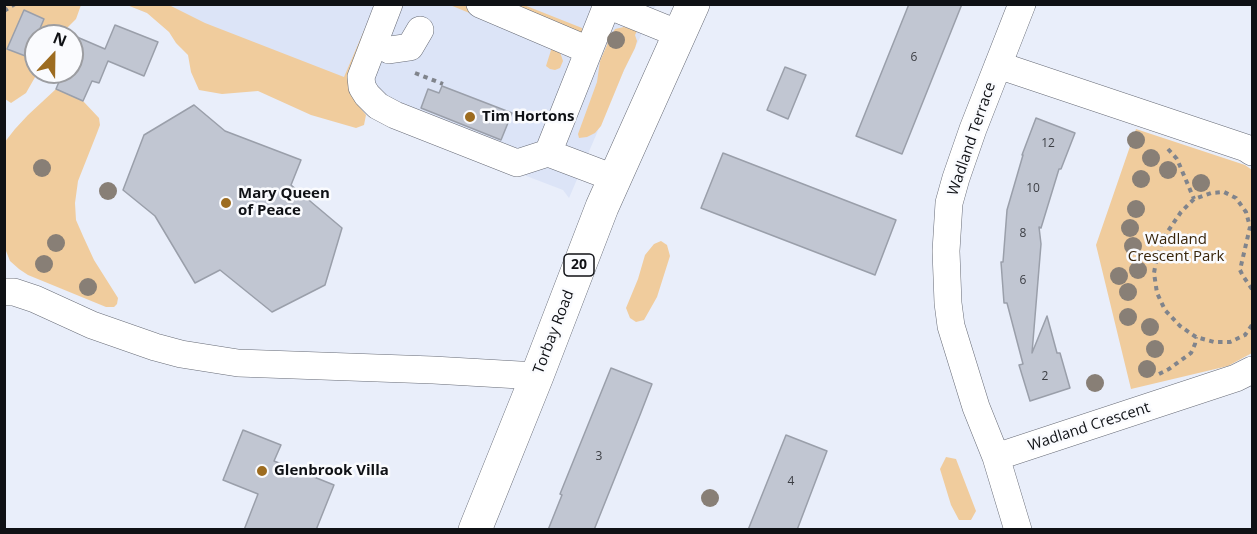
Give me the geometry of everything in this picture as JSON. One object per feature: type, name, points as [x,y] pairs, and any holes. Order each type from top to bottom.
[{"type":"main road","name":"Torbay Road","points":[[475,530],[614,178],[693,4]]},
{"type":"street","points":[[480,4],[588,50]]},
{"type":"street","points":[[1022,4],[998,65],[1246,148],[1252,152]]},
{"type":"street","points":[[548,153],[606,5],[679,34]]},
{"type":"street","points":[[378,106],[375,92],[376,82],[389,50],[386,10]]},
{"type":"street","points":[[386,10],[362,77],[362,87],[378,106],[395,115],[518,163],[548,153],[614,178]]},
{"type":"street","points":[[389,50],[410,47],[420,30]]},
{"type":"street","name":"Wadland Terrace","points":[[996,457],[976,407],[951,326],[946,251],[949,203],[998,65]]},
{"type":"street","points":[[4,292],[14,292],[35,299],[92,325],[147,344],[181,354],[238,363],[537,376]]},
{"type":"street","name":"Wadland Crescent","points":[[996,457],[1236,378],[1252,370]]},
{"type":"street","points":[[996,457],[1018,530]]},
{"type":"path","points":[[4,11],[15,4]]},
{"type":"path","points":[[414,72],[443,84]]},
{"type":"path","points":[[1252,289],[1240,270],[1250,226],[1246,212],[1236,198],[1224,192],[1211,193],[1194,199],[1181,212],[1166,234],[1157,256],[1154,273],[1157,293],[1165,310],[1180,326],[1196,337],[1214,342],[1230,342],[1245,335],[1252,326]]},
{"type":"path","points":[[1152,378],[1191,353],[1196,337]]},
{"type":"shaded area","points":[[127,5],[656,5],[624,70],[569,198],[563,190],[265,76],[147,13]]},
{"type":"green space","points":[[4,5],[81,5],[76,19],[71,24],[24,24],[24,84],[31,84],[26,93],[11,103],[5,99]]},
{"type":"green space","points":[[127,5],[169,5],[205,23],[344,77],[375,5],[350,77],[350,92],[366,115],[364,125],[356,128],[311,115],[258,91],[222,94],[199,90],[191,72],[188,55],[169,32],[147,13]]},
{"type":"green space","points":[[450,5],[464,5],[552,41],[558,48],[563,61],[560,68],[555,70],[546,66],[552,47]]},
{"type":"green space","points":[[505,5],[524,5],[582,28],[583,33],[579,35]]},
{"type":"green space","points":[[624,27],[637,31],[635,48],[601,126],[595,133],[579,138],[578,134],[597,82],[600,61],[615,29]]},
{"type":"green space","points":[[56,89],[83,101],[99,118],[100,125],[78,181],[75,203],[76,220],[94,260],[118,298],[114,307],[106,307],[28,275],[10,261],[6,251],[4,243],[4,143],[28,115]]},
{"type":"green space","name":"Wadland Crescent Park","points":[[1136,129],[1245,165],[1252,170],[1252,353],[1228,366],[1131,389],[1096,245]]},
{"type":"green space","points":[[661,241],[667,245],[670,256],[657,297],[644,320],[636,322],[630,318],[626,308],[645,255],[654,244]]},
{"type":"green space","points":[[946,457],[956,459],[976,511],[971,520],[959,520],[951,505],[940,469]]},
{"type":"building","points":[[909,4],[962,4],[902,154],[856,136]]},
{"type":"building","points":[[24,10],[44,19],[42,24],[24,24],[24,55],[7,49]]},
{"type":"building","points":[[115,25],[158,42],[144,76],[108,61],[99,83],[92,81],[83,101],[56,89],[58,84],[84,84],[84,40],[105,49]]},
{"type":"building","points":[[785,67],[806,75],[788,119],[767,110]]},
{"type":"building","name":"Tim Hortons","points":[[442,86],[512,113],[501,140],[421,108],[428,89],[439,93]]},
{"type":"building","name":"Mary Queen of Peace","points":[[194,105],[225,131],[301,160],[291,185],[342,228],[325,285],[272,312],[220,270],[195,283],[155,216],[123,190],[144,135]]},
{"type":"building","points":[[1036,118],[1075,133],[1061,169],[1059,169],[1041,228],[1039,227],[1041,244],[1032,353],[1047,316],[1070,388],[1030,401],[1019,365],[1023,364],[1007,303],[1004,303],[1001,262],[1003,262],[1007,210],[1022,155]]},
{"type":"building","points":[[723,153],[896,220],[875,275],[701,208]]},
{"type":"building","points":[[611,368],[652,384],[640,415],[594,530],[548,530],[562,495],[560,494]]},
{"type":"building","name":"Glenbrook Villa","points":[[243,430],[281,445],[274,461],[334,485],[316,530],[244,530],[258,494],[223,480]]},
{"type":"building","points":[[786,435],[827,451],[797,530],[748,530]]},
{"type":"place","name":"Tim Hortons","points":[[470,117]]},
{"type":"place","name":"Mary Queen of Peace","points":[[226,203]]},
{"type":"place","name":"Glenbrook Villa","points":[[262,471]]}]
